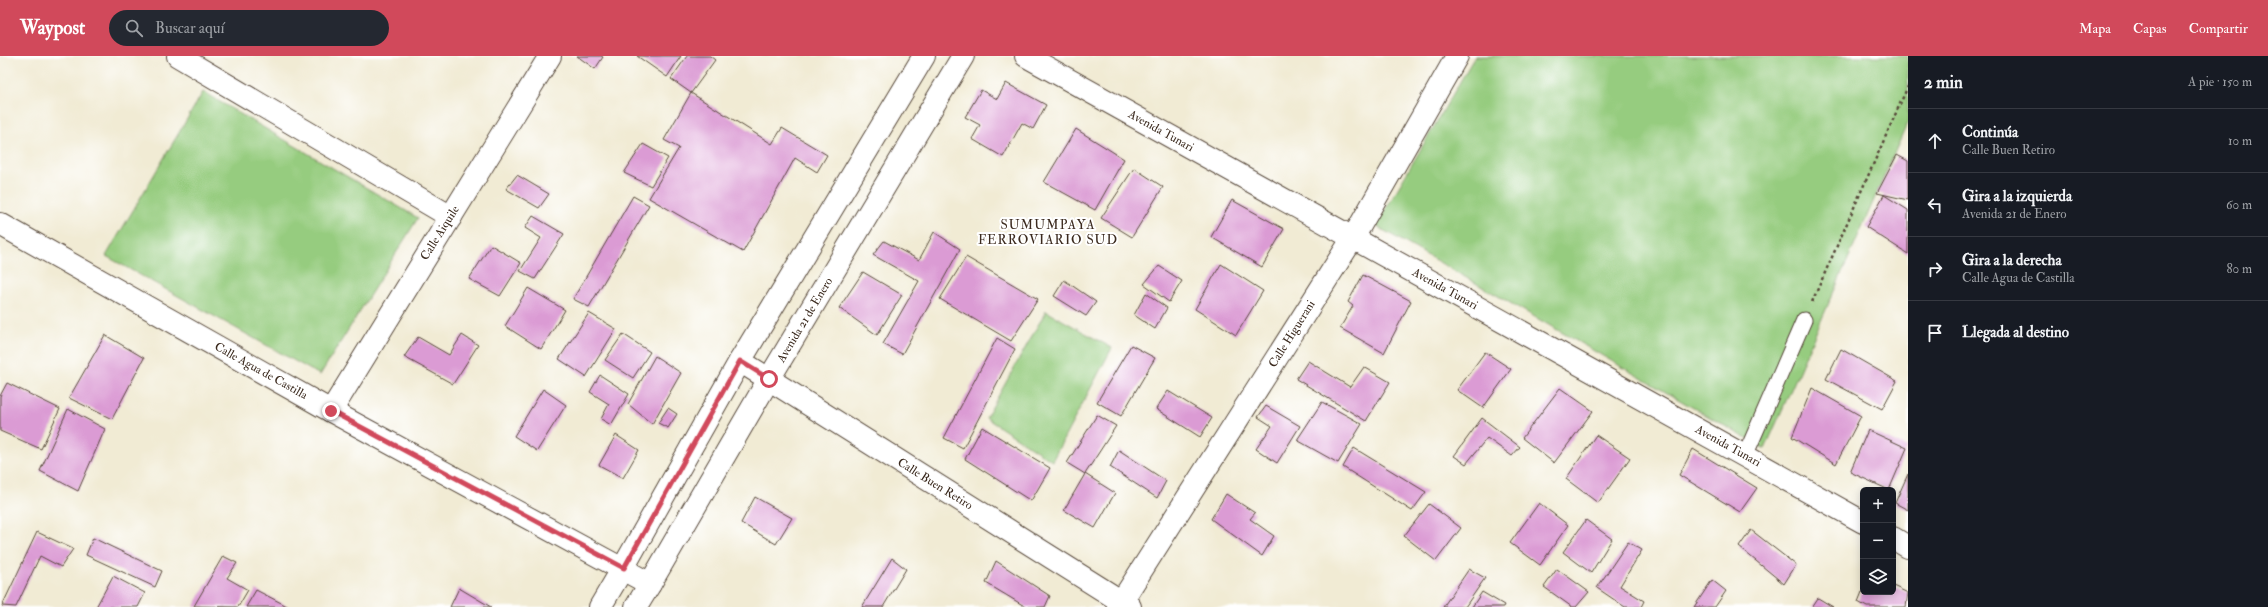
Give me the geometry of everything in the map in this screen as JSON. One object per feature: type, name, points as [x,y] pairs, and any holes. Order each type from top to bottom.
[{"type":"street","points":[[178,56],[451,216]]},
{"type":"street","name":"Calle Aiquile","points":[[331,411],[550,56]]},
{"type":"street","points":[[600,607],[624,568],[740,361],[924,56]]},
{"type":"street","name":"Avenida 21 de Enero","points":[[636,607],[769,379],[963,56]]},
{"type":"street","name":"Avenida Tunari","points":[[1026,56],[1860,520]]},
{"type":"street","name":"Calle Higuerani","points":[[1123,605],[1353,238],[1457,56]]},
{"type":"street","name":"Calle Agua de Castilla","points":[[0,224],[331,411],[624,568],[650,584]]},
{"type":"street","name":"Calle Buen Retiro","points":[[740,361],[1123,605]]},
{"type":"street","points":[[1896,540],[1908,547]]},
{"type":"lane","points":[[1745,456],[1804,320]]},
{"type":"path","points":[[1804,320],[1908,86]]},
{"type":"green space","points":[[1475,56],[1908,56],[1908,122],[1765,449],[1376,226]]},
{"type":"green space","points":[[203,92],[418,218],[320,375],[106,256]]},
{"type":"green space","points":[[1046,311],[1112,348],[1052,461],[986,418]]},
{"type":"building","points":[[577,56],[601,56],[603,57],[595,69]]},
{"type":"building","points":[[637,56],[681,56],[667,77]]},
{"type":"building","points":[[687,56],[710,56],[715,60],[691,93],[671,79]]},
{"type":"building","points":[[1006,83],[1046,105],[1033,129],[1022,123],[1003,157],[972,139],[980,125],[965,117],[981,90],[997,99]]},
{"type":"building","points":[[691,93],[772,144],[782,128],[827,155],[817,172],[795,158],[743,252],[649,198],[679,148],[664,140]]},
{"type":"building","points":[[1076,129],[1124,159],[1095,210],[1044,182]]},
{"type":"building","points":[[643,144],[668,158],[651,186],[624,173]]},
{"type":"building","points":[[1897,155],[1908,161],[1908,200],[1877,193]]},
{"type":"building","points":[[1134,168],[1163,187],[1132,237],[1101,218]]},
{"type":"building","points":[[517,175],[549,194],[539,208],[506,189]]},
{"type":"building","points":[[1884,195],[1908,210],[1908,254],[1866,227]]},
{"type":"building","points":[[633,196],[649,205],[589,307],[573,299]]},
{"type":"building","points":[[1232,200],[1284,229],[1262,267],[1211,237]]},
{"type":"building","points":[[533,216],[564,234],[535,279],[520,271],[541,238],[525,228]]},
{"type":"building","points":[[934,232],[960,249],[902,354],[883,344],[919,281],[873,255],[884,241],[919,260]]},
{"type":"building","points":[[491,245],[521,263],[500,296],[469,279]]},
{"type":"building","points":[[966,257],[1038,299],[1011,341],[940,299]]},
{"type":"building","points":[[1221,264],[1263,291],[1236,335],[1195,309]]},
{"type":"building","points":[[1159,266],[1182,281],[1169,302],[1144,284]]},
{"type":"building","points":[[863,272],[902,295],[877,335],[839,308]]},
{"type":"building","points":[[1363,275],[1411,301],[1384,353],[1340,328],[1353,306],[1348,302]]},
{"type":"building","points":[[1064,280],[1096,302],[1086,316],[1054,296]]},
{"type":"building","points":[[528,288],[565,310],[541,349],[505,326]]},
{"type":"building","points":[[1146,293],[1167,308],[1155,329],[1134,315]]},
{"type":"building","points":[[589,313],[616,329],[586,377],[559,359]]},
{"type":"building","points":[[623,334],[650,352],[633,378],[605,360]]},
{"type":"building","points":[[105,335],[144,358],[112,419],[69,398]]},
{"type":"building","points":[[462,335],[478,345],[453,384],[404,357],[418,337],[449,355]]},
{"type":"building","points":[[997,338],[1015,349],[963,448],[944,438]]},
{"type":"building","points":[[1131,345],[1155,358],[1121,416],[1097,402]]},
{"type":"building","points":[[1841,349],[1897,381],[1882,409],[1826,379]]},
{"type":"building","points":[[1485,352],[1511,369],[1483,408],[1457,390]]},
{"type":"building","points":[[655,356],[681,373],[652,424],[628,404]]},
{"type":"building","points":[[1308,361],[1350,387],[1364,367],[1390,382],[1366,421],[1296,379]]},
{"type":"building","points":[[600,375],[629,394],[611,425],[601,419],[609,404],[590,392]]},
{"type":"building","points":[[7,383],[60,409],[41,449],[0,431],[0,396]]},
{"type":"building","points":[[1560,388],[1593,411],[1554,463],[1522,438]]},
{"type":"building","points":[[1812,388],[1861,416],[1836,464],[1792,437]]},
{"type":"building","points":[[543,389],[566,405],[537,451],[514,436]]},
{"type":"building","points":[[1168,391],[1212,418],[1200,437],[1156,409]]},
{"type":"building","points":[[1322,402],[1362,424],[1338,463],[1297,440]]},
{"type":"building","points":[[1266,406],[1300,426],[1277,463],[1256,449],[1272,426],[1258,417]]},
{"type":"building","points":[[668,408],[677,414],[668,428],[658,423]]},
{"type":"building","points":[[68,409],[105,429],[78,491],[40,471]]},
{"type":"building","points":[[1097,415],[1116,426],[1085,474],[1067,463]]},
{"type":"building","points":[[1482,418],[1520,447],[1512,456],[1487,438],[1466,464],[1454,456]]},
{"type":"building","points":[[982,427],[1050,468],[1031,501],[965,459]]},
{"type":"building","points":[[1868,430],[1907,448],[1890,487],[1882,487],[1850,472]]},
{"type":"building","points":[[616,435],[639,450],[623,478],[599,465]]},
{"type":"building","points":[[1596,435],[1630,458],[1598,503],[1566,479]]},
{"type":"building","points":[[1354,448],[1426,492],[1412,511],[1343,467]]},
{"type":"building","points":[[1693,449],[1757,488],[1740,512],[1679,475]]},
{"type":"building","points":[[1119,450],[1166,481],[1157,498],[1110,467]]},
{"type":"building","points":[[1085,474],[1115,493],[1095,528],[1064,510]]},
{"type":"building","points":[[1908,474],[1908,510],[1896,504]]},
{"type":"building","points":[[1226,494],[1255,513],[1250,519],[1274,536],[1262,556],[1211,519]]},
{"type":"building","points":[[755,497],[792,518],[776,544],[741,523]]},
{"type":"building","points":[[1539,503],[1568,525],[1540,565],[1510,543]]},
{"type":"building","points":[[1429,504],[1461,528],[1436,561],[1404,536]]},
{"type":"building","points":[[1586,520],[1612,539],[1591,573],[1563,552]]},
{"type":"building","points":[[1751,530],[1796,565],[1784,584],[1739,547]]},
{"type":"building","points":[[37,532],[73,549],[61,567],[40,556],[16,607],[2,606]]},
{"type":"building","points":[[93,538],[162,571],[155,587],[86,555]]},
{"type":"building","points":[[1628,542],[1642,550],[1620,586],[1644,601],[1641,607],[1625,607],[1597,588]]},
{"type":"building","points":[[223,556],[237,563],[227,578],[248,590],[238,607],[194,606]]},
{"type":"building","points":[[892,558],[906,569],[883,607],[862,607]]},
{"type":"building","points":[[996,561],[1050,596],[1045,607],[1026,607],[986,583]]},
{"type":"building","points":[[1469,569],[1485,578],[1465,607],[1443,607]]},
{"type":"building","points":[[1557,569],[1589,592],[1576,607],[1572,607],[1544,587]]},
{"type":"building","points":[[113,576],[145,593],[138,607],[96,607]]},
{"type":"building","points":[[1712,580],[1726,591],[1715,607],[1694,607]]},
{"type":"building","points":[[1896,587],[1908,593],[1906,607],[1867,607],[1858,602],[1861,595],[1896,595]]},
{"type":"building","points":[[459,588],[491,607],[450,607]]},
{"type":"building","points":[[256,590],[289,607],[246,607]]},
{"type":"building","points":[[1482,592],[1504,605],[1503,607],[1472,607]]},
{"type":"building","points":[[1818,598],[1833,607],[1812,607]]},
{"type":"district","name":"SUMUMPAYA FERROVIARIO SUD","points":[[1048,232]]},
{"type":"route","points":[[331,411],[624,568],[740,361],[769,379]]}]
